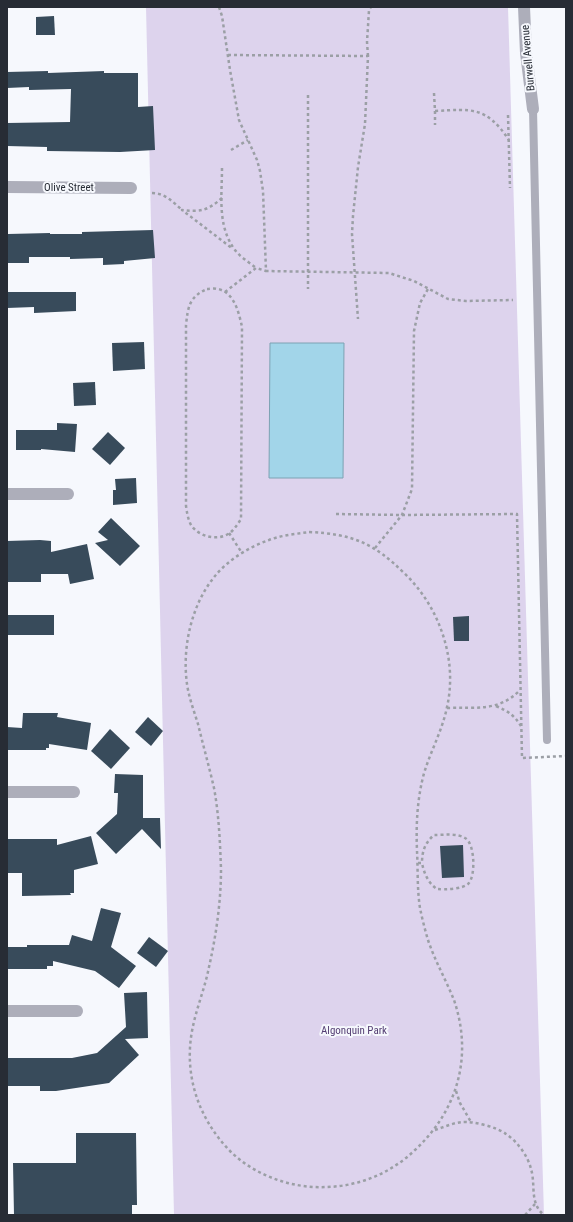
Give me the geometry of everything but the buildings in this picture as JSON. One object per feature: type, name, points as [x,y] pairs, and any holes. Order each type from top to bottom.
[{"type":"street","name":"Burwell Avenue","points":[[524,7],[526,53],[533,109]]},
{"type":"street","name":"Olive Street","points":[[7,187],[131,188]]},
{"type":"street","points":[[7,494],[68,494]]},
{"type":"street","points":[[7,792],[74,792]]},
{"type":"street","points":[[7,1011],[77,1011]]},
{"type":"lane","points":[[533,109],[547,740]]},
{"type":"path","points":[[219,7],[222,16],[239,120],[257,160],[262,180],[266,271]]},
{"type":"path","points":[[358,319],[353,216],[358,167],[365,124],[368,56],[367,42],[369,10],[371,7]]},
{"type":"path","points":[[228,55],[368,56]]},
{"type":"path","points":[[434,93],[435,125]]},
{"type":"path","points":[[308,95],[308,289]]},
{"type":"path","points":[[434,111],[476,111],[500,127],[509,140]]},
{"type":"path","points":[[508,115],[510,188]]},
{"type":"path","points":[[231,150],[248,140]]},
{"type":"path","points":[[222,168],[223,225],[235,250]]},
{"type":"path","points":[[152,193],[162,194],[167,197],[256,268],[266,271],[389,273],[414,281],[443,297],[460,301],[513,300]]},
{"type":"path","points":[[182,210],[201,211],[207,209],[222,198]]},
{"type":"path","points":[[225,292],[256,268]]},
{"type":"path","points":[[207,289],[217,289],[229,295],[240,315],[242,327],[240,519],[230,533],[217,537],[206,537],[192,526],[188,517],[186,506],[187,311],[191,300],[199,292],[207,289]]},
{"type":"path","points":[[375,548],[402,515],[412,489],[414,331],[420,303],[428,289]]},
{"type":"path","points":[[336,514],[517,514],[522,758],[566,756]]},
{"type":"path","points":[[309,532],[325,533],[344,536],[375,548],[414,582],[423,594],[437,618],[446,645],[450,688],[447,708],[424,775],[416,820],[420,907],[432,951],[454,1000],[459,1020],[462,1044],[460,1069],[456,1091],[445,1113],[434,1130],[399,1164],[363,1181],[346,1186],[312,1187],[266,1176],[236,1157],[220,1140],[205,1120],[195,1094],[190,1073],[189,1053],[193,1027],[210,964],[220,900],[221,872],[219,825],[213,783],[186,679],[188,632],[195,610],[214,576],[242,553],[271,539],[309,532]]},
{"type":"path","points":[[230,533],[242,553]]},
{"type":"path","points":[[447,708],[496,706],[508,701],[521,690]]},
{"type":"path","points":[[496,706],[510,712],[516,717],[522,726]]},
{"type":"path","points":[[434,835],[463,836],[470,843],[472,848],[473,873],[465,886],[437,889],[427,878],[422,863],[422,853],[434,835]]},
{"type":"path","points":[[456,1091],[460,1103],[471,1122]]},
{"type":"path","points":[[434,1130],[462,1122],[471,1122],[493,1128],[506,1134],[526,1156],[531,1168],[534,1182],[535,1204],[544,1215]]},
{"type":"path","points":[[525,1215],[535,1204]]},
{"type":"green space","name":"Algonquin Park","points":[[146,7],[508,7],[544,1215],[174,1215]]},
{"type":"water","points":[[270,343],[344,343],[343,478],[269,478]]}]
